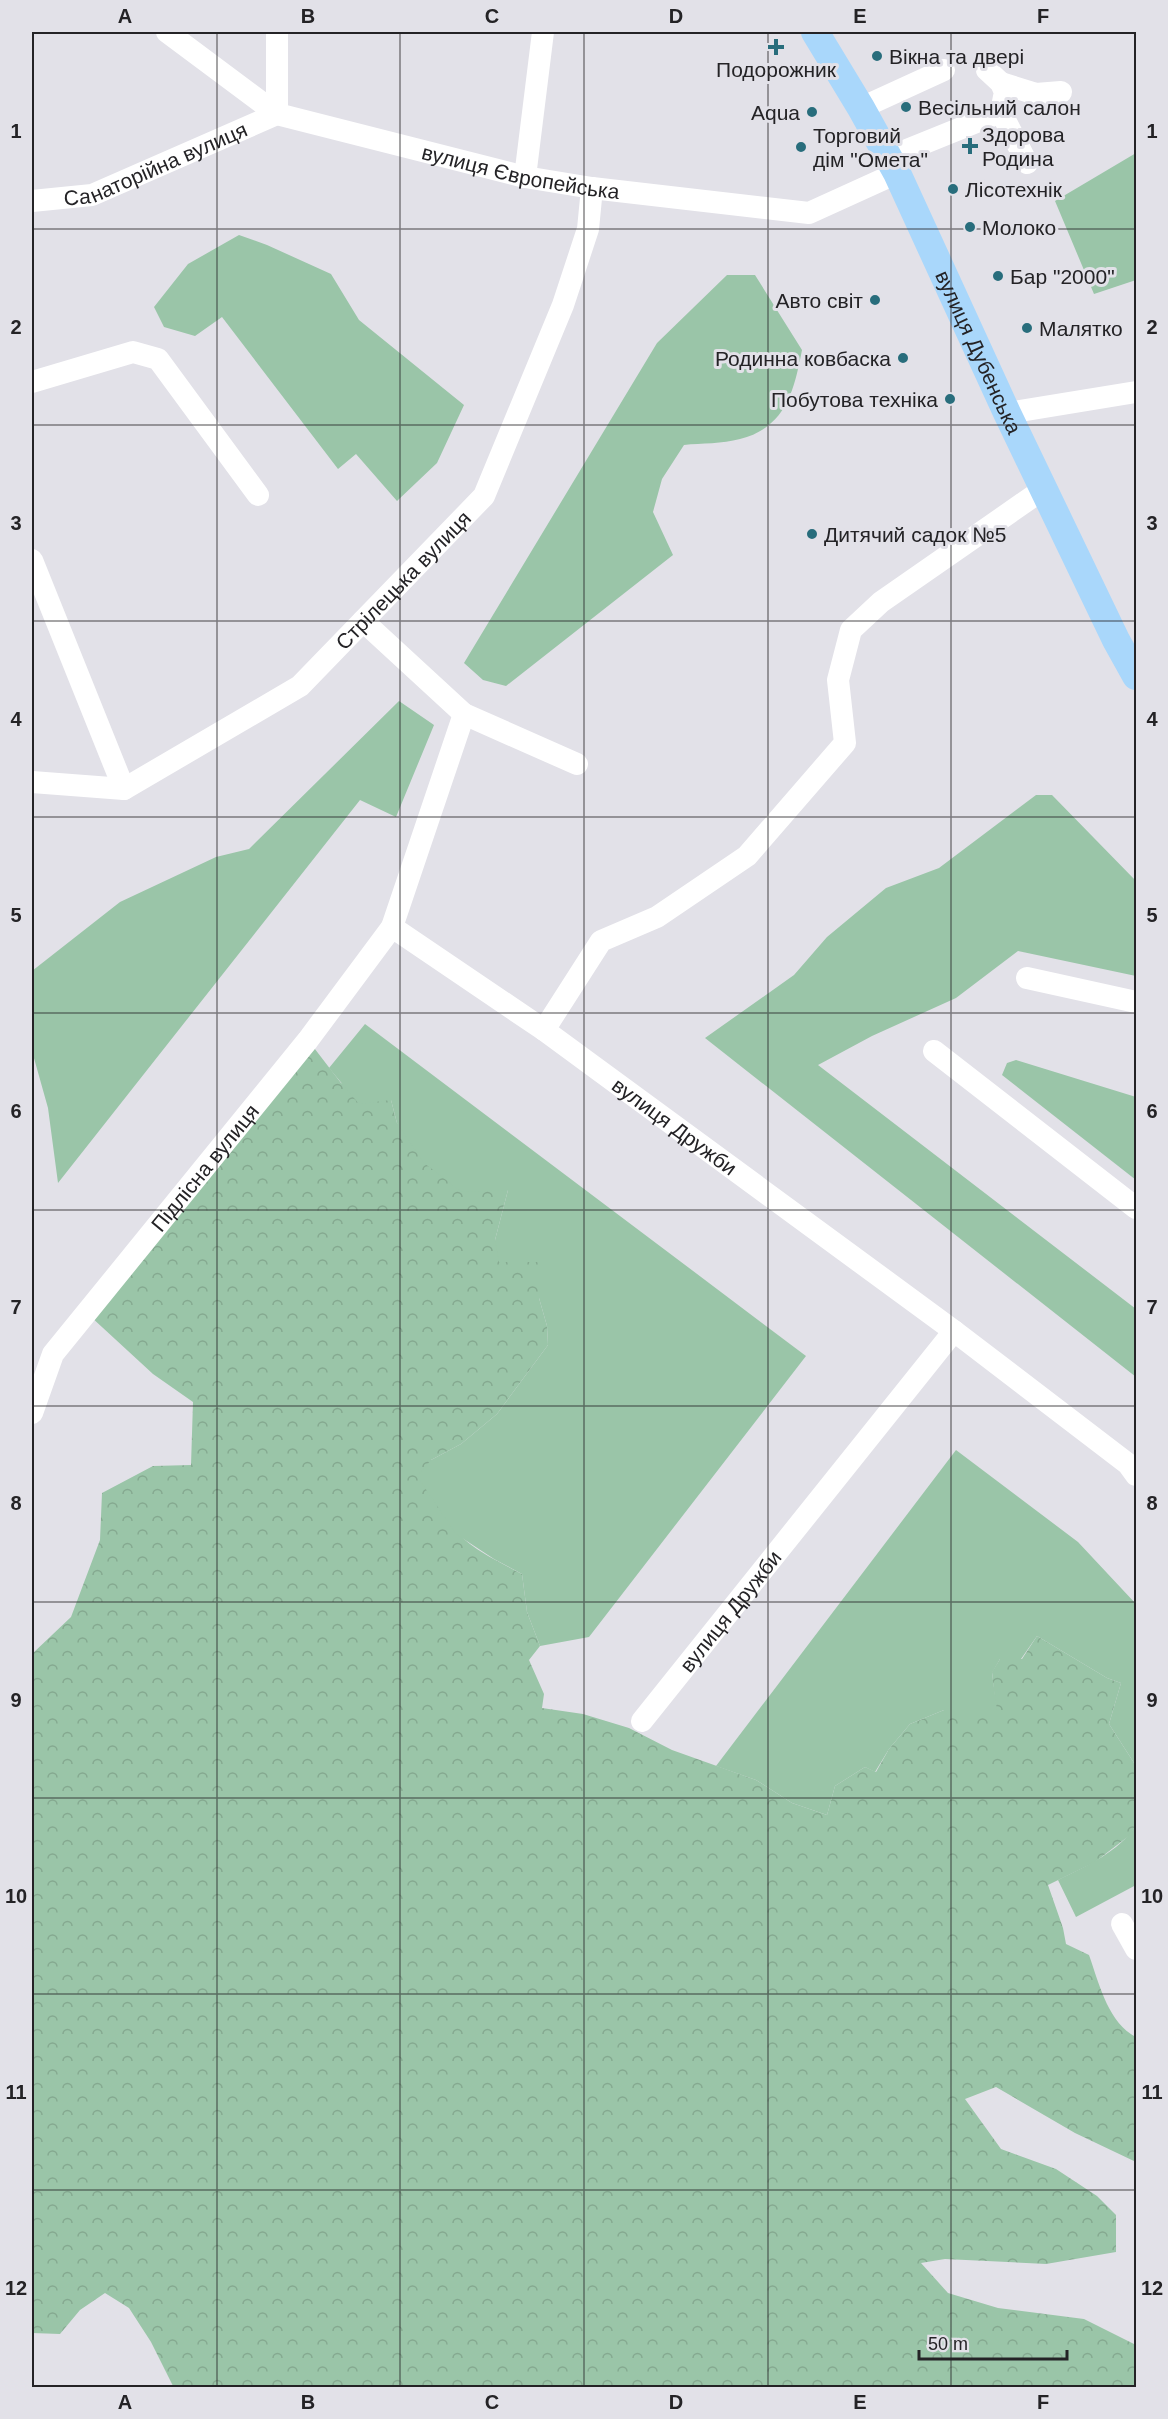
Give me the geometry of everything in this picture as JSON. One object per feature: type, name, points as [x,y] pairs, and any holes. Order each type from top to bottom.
[{"type":"main road","name":"вулиця Дубенська","points":[[815,32],[892,164],[1007,413],[1116,640],[1137,676]]},
{"type":"street","name":"вулиця Європейська","points":[[167,32],[277,114],[525,177],[592,188],[808,213],[892,164],[1001,112]]},
{"type":"street","points":[[277,32],[277,114]]},
{"type":"street","points":[[525,177],[543,32]]},
{"type":"street","points":[[861,108],[944,70]]},
{"type":"street","points":[[1027,163],[1001,112],[1005,92],[994,76],[1036,94],[1061,92]]},
{"type":"street","name":"Санаторійна вулиця","points":[[32,201],[92,195],[277,114]]},
{"type":"street","name":"Стрілецька вулиця","points":[[124,789],[300,686],[484,496],[563,305],[588,229],[592,188]]},
{"type":"street","points":[[32,382],[133,352],[158,359],[258,495]]},
{"type":"street","points":[[1007,413],[1137,392]]},
{"type":"street","points":[[544,1030],[600,941],[657,917],[747,856],[845,743],[838,680],[851,630],[881,602],[1045,488]]},
{"type":"street","points":[[32,560],[124,789],[32,782]]},
{"type":"street","points":[[363,621],[464,714],[577,764]]},
{"type":"street","name":"Підлісна вулиця","points":[[32,1413],[53,1354],[308,1040],[392,927],[464,714]]},
{"type":"street","name":"вулиця Дружби","points":[[392,927],[544,1030],[1134,1466]]},
{"type":"street","points":[[1027,978],[1137,1002]]},
{"type":"street","points":[[934,1051],[1137,1208]]},
{"type":"street","name":"вулиця Дружби","points":[[642,1721],[954,1332]]},
{"type":"street","points":[[1122,1924],[1137,1949]]},
{"type":"green space","points":[[1136,153],[1136,280],[1094,294],[1055,201]]},
{"type":"green space","points":[[239,235],[331,274],[359,320],[464,405],[437,463],[397,501],[356,454],[338,469],[222,317],[195,336],[164,327],[154,307],[188,264]]},
{"type":"green space","points":[[727,275],[755,275],[802,350],[791,393],[785,405],[768,426],[756,433],[726,442],[684,445],[662,479],[653,512],[673,555],[506,686],[483,680],[464,663],[657,343]]},
{"type":"green space","points":[[399,701],[434,725],[396,817],[360,800],[58,1183],[48,1108],[32,1051],[32,971],[120,902],[216,857],[249,849]]},
{"type":"green space","points":[[1036,795],[1052,795],[1136,881],[1136,976],[1018,951],[956,998],[872,1036],[818,1065],[1136,1309],[1136,1377],[705,1038],[794,975],[827,937],[886,888],[939,868]]},
{"type":"green space","points":[[365,1024],[806,1356],[589,1637],[540,1646],[527,1612],[522,1574],[456,1534],[417,1476],[431,1460],[461,1444],[497,1414],[548,1345],[547,1326],[539,1298],[539,1262],[499,1262],[495,1240],[508,1190],[462,1192],[424,1163],[397,1123],[391,1100],[359,1104],[329,1068]]},
{"type":"green space","points":[[308,1040],[341,1083],[391,1100],[397,1123],[508,1190],[495,1240],[539,1262],[539,1298],[547,1326],[548,1345],[497,1414],[461,1444],[431,1460],[440,1502],[451,1525],[478,1550],[522,1574],[527,1612],[540,1646],[529,1660],[544,1694],[542,1708],[583,1714],[629,1728],[672,1750],[756,1780],[792,1803],[827,1815],[835,1786],[865,1767],[876,1772],[889,1749],[910,1724],[944,1710],[996,1710],[992,1672],[1000,1659],[1022,1659],[1037,1636],[1107,1678],[1121,1683],[1109,1724],[1136,1766],[1136,1825],[1130,1835],[1095,1862],[1048,1885],[1066,1944],[1089,1955],[1111,2012],[1126,2031],[1136,2037],[1136,2162],[1075,2133],[996,2087],[965,2099],[1001,2149],[1056,2169],[1097,2196],[1116,2215],[1116,2252],[1046,2264],[945,2259],[921,2263],[948,2293],[998,2308],[1084,2319],[1136,2345],[1136,2387],[174,2388],[151,2342],[129,2308],[105,2293],[80,2310],[60,2334],[32,2333],[32,1654],[71,1617],[100,1540],[102,1493],[153,1466],[191,1465],[193,1402],[153,1374],[90,1316]]},
{"type":"green space","points":[[1016,1060],[1136,1097],[1136,1180],[1002,1075],[1007,1063]]},
{"type":"green space","points":[[956,1450],[1078,1542],[1136,1604],[1136,1766],[1109,1724],[1121,1683],[1107,1678],[1037,1636],[1021,1659],[1000,1659],[992,1673],[997,1710],[944,1710],[910,1724],[889,1749],[875,1772],[865,1767],[835,1786],[827,1815],[792,1803],[756,1780],[716,1766]]},
{"type":"green space","points":[[1136,1825],[1136,1885],[1076,1917],[1058,1880],[1091,1864],[1111,1851],[1129,1835]]},
{"type":"place","name":"Подорожник","points":[[776,47]]},
{"type":"place","name":"Вікна та двері","points":[[877,56]]},
{"type":"place","name":"Весільний салон","points":[[906,107]]},
{"type":"place","name":"Aqua","points":[[812,112]]},
{"type":"place","name":"Здорова Родина","points":[[970,146]]},
{"type":"place","name":"Торговий дім \"Омета\"","points":[[801,147]]},
{"type":"place","name":"Лісотехнік","points":[[953,189]]},
{"type":"place","name":"Молоко","points":[[970,227]]},
{"type":"place","name":"Бар \"2000\"","points":[[998,276]]},
{"type":"place","name":"Авто світ","points":[[875,300]]},
{"type":"place","name":"Малятко","points":[[1027,328]]},
{"type":"place","name":"Родинна ковбаска","points":[[903,358]]},
{"type":"place","name":"Побутова техніка","points":[[950,399]]},
{"type":"place","name":"Дитячий садок №5","points":[[812,534]]}]
